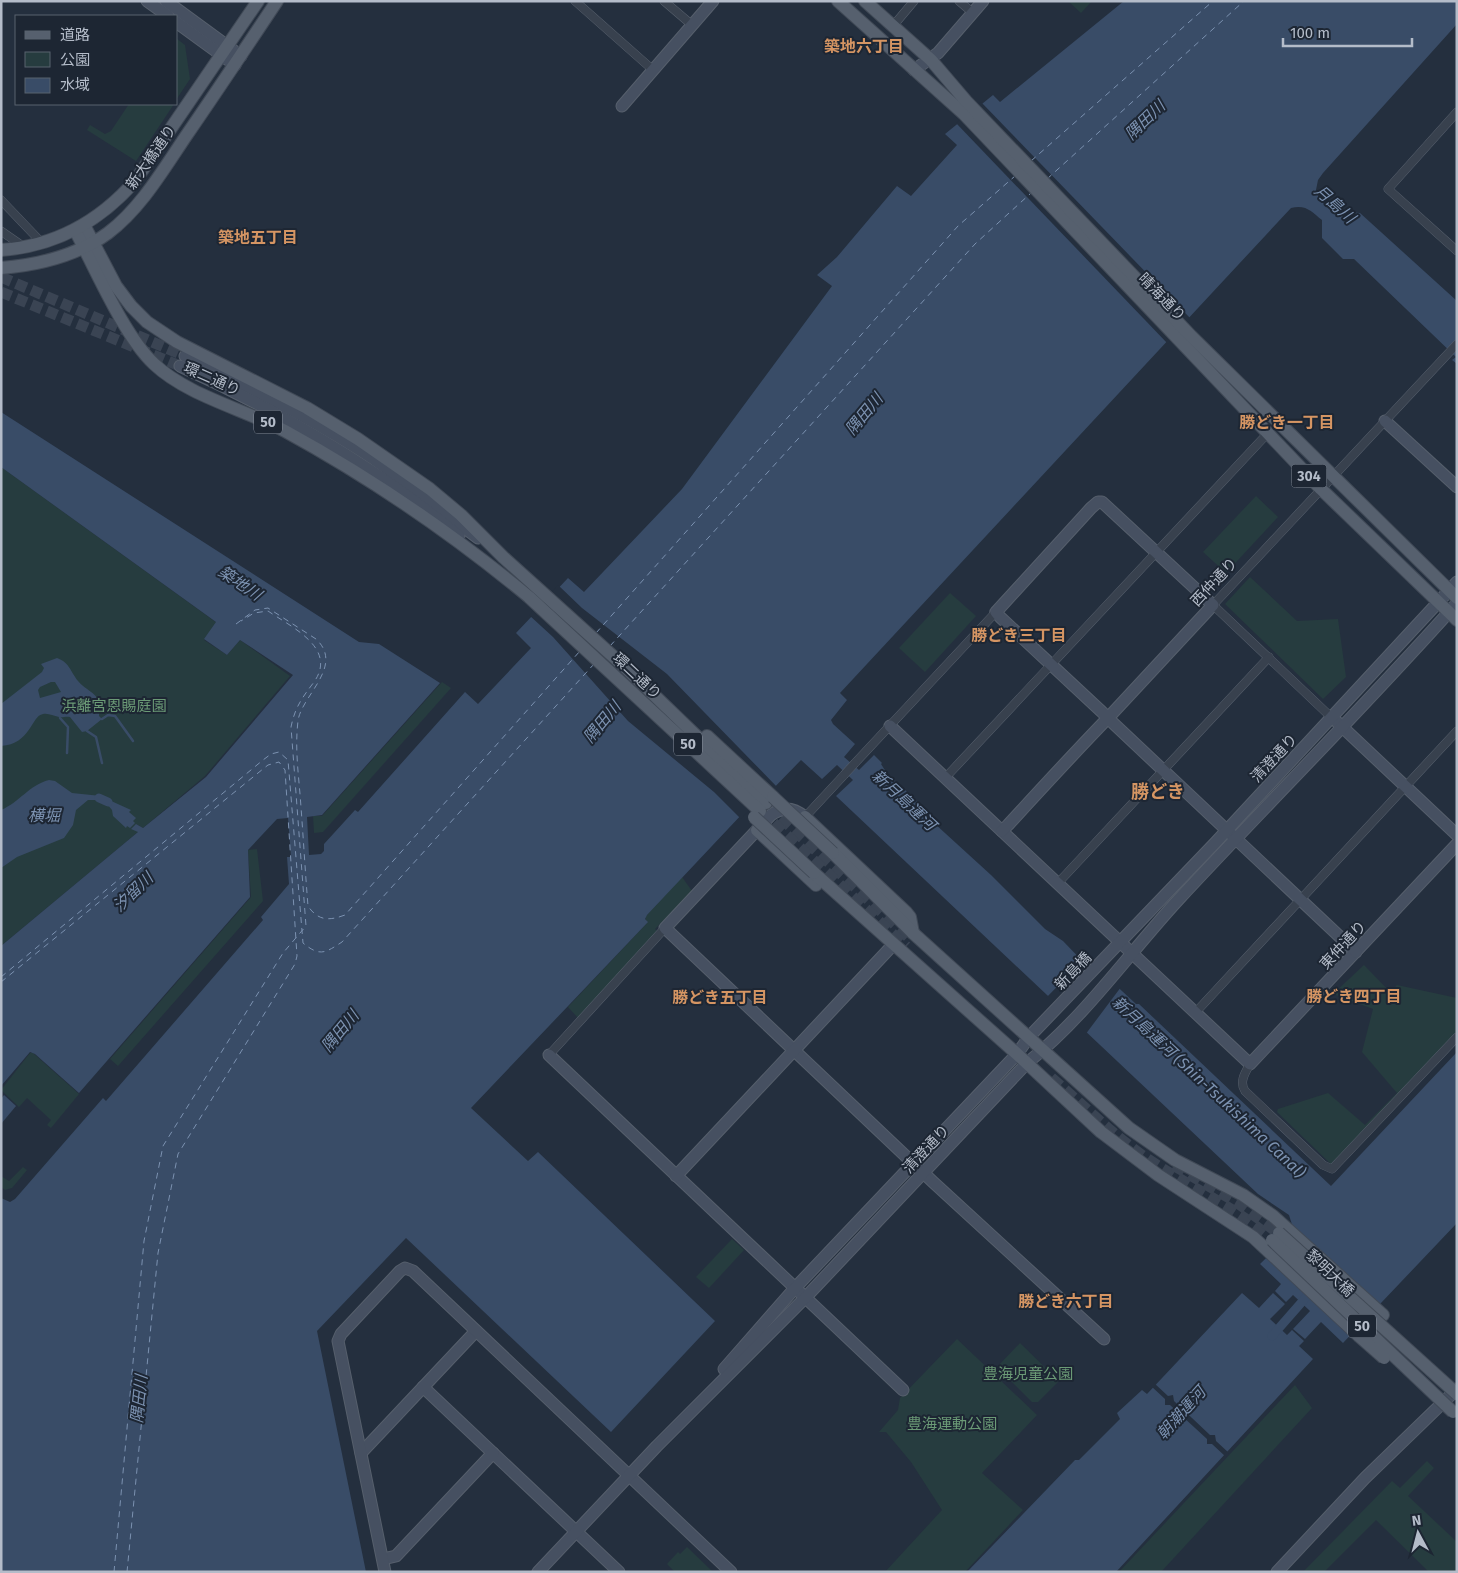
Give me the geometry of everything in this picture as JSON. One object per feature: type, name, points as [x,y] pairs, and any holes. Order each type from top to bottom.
[{"type":"main road","name":"新大橋通り","points":[[1,250],[42,243],[80,228],[107,209],[135,182],[258,1]]},
{"type":"main road","name":"新大橋通り","points":[[1,268],[38,263],[88,244],[119,224],[148,191],[277,1]]},
{"type":"main road","name":"晴海通り","points":[[838,1],[914,70],[968,111]]},
{"type":"main road","name":"晴海通り","points":[[865,1],[931,60],[968,111],[1187,340],[1321,489],[1438,603],[1454,612]]},
{"type":"main road","name":"環二通り","points":[[80,228],[134,339],[147,357],[164,372],[194,390],[256,416],[320,451],[400,502],[492,566],[763,807],[626,668],[539,587],[503,557],[448,503],[358,439],[280,393],[156,329],[139,315],[124,297],[88,244]]},
{"type":"main road","name":"晴海通り","points":[[1187,340],[1454,590]]},
{"type":"main road","name":"50","points":[[626,668],[722,748],[913,933],[1137,1134],[1189,1168],[1243,1195],[1281,1222],[1382,1315],[1455,1393]]},
{"type":"main road","name":"50","points":[[616,678],[702,768],[814,873],[1123,1150],[1173,1185],[1253,1236],[1359,1336],[1455,1414]]},
{"type":"main road","points":[[805,817],[906,912],[910,917],[913,933]]},
{"type":"main road","points":[[757,830],[821,889],[915,969],[938,984]]},
{"type":"main road","points":[[993,1032],[1004,1029],[1007,1017]]},
{"type":"main road","points":[[1123,1150],[1133,1146],[1137,1134]]},
{"type":"main road","name":"黎明大橋","points":[[1455,1393],[1276,1237],[1455,1414]]},
{"type":"street","points":[[147,1],[167,15]]},
{"type":"street","points":[[166,1],[224,51]]},
{"type":"street","points":[[664,1],[692,26]]},
{"type":"street","points":[[622,106],[713,1]]},
{"type":"street","points":[[893,26],[914,1]]},
{"type":"street","points":[[959,1],[973,13]]},
{"type":"street","points":[[914,70],[931,60],[983,1]]},
{"type":"street","points":[[577,2],[653,70]]},
{"type":"street","points":[[178,23],[238,61]]},
{"type":"street","points":[[1457,112],[1388,189],[1457,250]]},
{"type":"street","points":[[1,200],[42,243]]},
{"type":"street","points":[[1,231],[24,247]]},
{"type":"street","name":"西仲通り","points":[[1002,830],[1457,344]]},
{"type":"street","name":"環二通り","points":[[492,566],[438,518],[352,458],[182,361],[268,397],[354,447],[424,496],[503,557]]},
{"type":"street","points":[[1385,420],[1457,487]]},
{"type":"street","points":[[946,777],[1268,432]]},
{"type":"street","points":[[903,1390],[549,1055],[664,928],[771,815],[783,809],[797,810],[805,817],[1098,502],[1105,503],[1157,551],[1457,835]]},
{"type":"street","name":"清澄通り","points":[[1123,963],[1332,718],[1438,603],[1454,590]]},
{"type":"street","points":[[996,612],[1356,952]]},
{"type":"street","name":"清澄通り","points":[[1112,952],[1342,726],[1454,612]]},
{"type":"street","points":[[1058,883],[1269,658]]},
{"type":"street","points":[[890,726],[1250,1064],[1242,1086],[1324,1165],[1332,1169],[1457,1036]]},
{"type":"street","points":[[1195,1013],[1457,731]]},
{"type":"street","name":"東仲通り","points":[[1250,1064],[1457,844]]},
{"type":"street","points":[[664,928],[912,1162],[1104,1339]]},
{"type":"street","points":[[676,1176],[891,947]]},
{"type":"street","name":"新島橋","points":[[1056,1011],[1112,952]]},
{"type":"street","name":"新島橋","points":[[1070,1023],[1123,963]]},
{"type":"street","name":"清澄通り","points":[[657,1446],[795,1288],[912,1162],[1017,1054],[1029,1036],[1056,1011]]},
{"type":"street","name":"清澄通り","points":[[657,1446],[805,1298],[1028,1063],[1044,1050],[1070,1023]]},
{"type":"street","points":[[385,1572],[338,1341],[341,1334],[400,1271],[405,1268],[413,1271],[731,1572]]},
{"type":"street","points":[[361,1454],[476,1331]]},
{"type":"street","points":[[423,1387],[618,1572]]},
{"type":"street","points":[[1277,1572],[1365,1478],[1455,1393]]},
{"type":"street","points":[[538,1572],[657,1446]]},
{"type":"street","points":[[383,1559],[396,1556],[493,1453]]},
{"type":"green space","points":[[1068,1],[1092,1],[1081,13]]},
{"type":"green space","points":[[178,40],[185,45],[190,79],[178,97]]},
{"type":"green space","points":[[128,105],[173,105],[136,161],[87,130],[90,125],[105,134],[111,131]]},
{"type":"green space","name":"浜離宮恩賜庭園","points":[[1,467],[217,623],[204,640],[227,655],[240,640],[290,676],[205,776],[143,828],[136,824],[138,832],[1,946]]},
{"type":"green space","points":[[1256,496],[1278,517],[1226,573],[1203,552]]},
{"type":"green space","points":[[1250,577],[1297,621],[1338,619],[1346,677],[1323,699],[1225,604]]},
{"type":"green space","points":[[950,593],[976,616],[925,672],[899,648]]},
{"type":"green space","points":[[442,682],[451,688],[323,832],[314,833],[313,816],[322,816]]},
{"type":"green space","points":[[257,849],[263,901],[118,1066],[110,1059],[251,897],[248,850]]},
{"type":"green space","points":[[682,877],[692,891],[655,929],[658,932],[578,1018],[568,1007],[647,923],[645,917]]},
{"type":"green space","points":[[1364,965],[1390,992],[1397,985],[1457,998],[1457,1033],[1333,1166],[1277,1112],[1278,1109],[1328,1093],[1365,1125],[1397,1093],[1362,1052],[1373,1009],[1333,994]]},
{"type":"green space","points":[[30,1053],[33,1053],[79,1094],[51,1128],[47,1125],[51,1120],[27,1098],[19,1107],[1,1090]]},
{"type":"green space","points":[[23,1167],[27,1170],[12,1188],[5,1190],[1,1187],[1,1176],[9,1181]]},
{"type":"green space","points":[[732,1239],[744,1250],[709,1288],[696,1277]]},
{"type":"green space","name":"豊海運動公園","points":[[957,1339],[1037,1415],[982,1473],[1023,1510],[965,1572],[885,1572],[942,1510],[911,1462],[886,1432],[879,1432],[898,1410],[900,1398]]},
{"type":"green space","name":"豊海児童公園","points":[[1020,1343],[1059,1381],[1038,1402],[1032,1402],[997,1367]]},
{"type":"green space","points":[[1295,1385],[1312,1408],[1161,1572],[1119,1572]]},
{"type":"green space","points":[[1427,1461],[1434,1468],[1408,1496],[1457,1542],[1457,1570],[1455,1572],[1429,1572],[1376,1520],[1324,1572],[1303,1572],[1392,1481],[1400,1488]]},
{"type":"green space","points":[[687,1547],[713,1572],[675,1572],[667,1564],[678,1552],[680,1554]]},
{"type":"water","points":[[1124,1],[1457,1],[1457,24],[1323,173],[1318,180],[1316,190],[1319,199],[1333,211],[1360,213],[1457,301],[1457,364],[1452,360],[1456,357],[1354,259],[1343,259],[1322,238],[1322,220],[1305,208],[1291,208],[840,693],[847,700],[831,720],[855,744],[844,757],[859,770],[874,755],[882,763],[886,772],[925,809],[926,814],[934,823],[991,875],[1045,929],[1063,941],[1090,969],[1108,978],[1136,1004],[1139,1004],[1331,1186],[1457,1052],[1457,1223],[1343,1343],[1321,1322],[1305,1339],[1293,1329],[1310,1311],[1293,1295],[1286,1302],[1275,1291],[1281,1284],[1260,1264],[1294,1231],[1289,1215],[1258,1194],[836,796],[853,780],[837,765],[822,779],[801,760],[767,795],[760,795],[647,915],[645,919],[648,922],[471,1108],[528,1161],[538,1152],[715,1321],[611,1432],[406,1238],[317,1331],[366,1572],[1,1572],[1,1198],[10,1202],[15,1199],[103,1098],[106,1101],[263,920],[261,917],[289,884],[287,857],[291,857],[288,818],[277,819],[248,850],[250,897],[79,1093],[35,1054],[30,1052],[1,1086],[1,946],[138,832],[131,829],[136,824],[143,828],[206,777],[293,675],[240,640],[227,655],[204,639],[216,622],[1,467],[1,412],[359,642],[379,644],[440,683],[322,815],[307,817],[309,855],[321,854],[324,851],[324,844],[355,810],[358,812],[465,692],[478,704],[531,648],[516,633],[568,578],[584,592],[682,489],[832,286],[817,275],[837,257],[897,186],[911,196],[957,145],[945,134],[993,95],[1000,102]]},
{"type":"water","points":[[57,658],[65,662],[78,681],[97,698],[99,702],[99,716],[102,719],[87,731],[82,732],[70,717],[43,714],[39,716],[19,740],[1,746],[1,704],[42,672],[44,668],[41,664]],"holes":[[[55,682],[61,692],[40,698],[38,690],[40,687]]]},
{"type":"water","name":"横堀","points":[[55,781],[72,793],[101,796],[98,800],[88,800],[76,810],[73,825],[64,838],[17,857],[1,868],[1,810],[14,803],[42,782]]},
{"type":"water","points":[[109,800],[131,810],[129,812],[136,818],[133,821],[135,823],[130,828],[127,826],[126,828],[113,816],[112,810],[107,804]]},
{"type":"water","points":[[4,1095],[16,1106],[1,1124],[1,1099]]},
{"type":"water","points":[[1242,1293],[1259,1308],[1273,1293],[1285,1304],[1270,1319],[1287,1335],[1292,1330],[1304,1341],[1299,1346],[1313,1359],[1116,1572],[967,1572],[1075,1460],[1079,1460],[1120,1419],[1117,1413],[1142,1390],[1147,1394]]},
{"type":"pier","points":[[981,102],[1191,319],[1168,344],[956,123]]},
{"type":"pier","points":[[558,585],[582,608],[667,674],[778,788],[768,798],[762,797],[741,819],[714,792],[628,721],[553,637],[529,615]]},
{"type":"pier","points":[[1084,959],[1092,967],[1109,976],[1121,987],[1085,1035],[1046,998]]},
{"type":"pier","points":[[1154,1383],[1168,1396],[1173,1395],[1174,1401],[1210,1435],[1215,1435],[1216,1441],[1229,1453],[1226,1457],[1212,1444],[1207,1444],[1207,1439],[1170,1405],[1165,1405],[1165,1399],[1151,1386]]},
{"type":"waterway","points":[[102,719],[108,715],[115,716],[133,741]]},
{"type":"waterway","points":[[60,718],[68,727],[67,753]]},
{"type":"waterway","points":[[87,731],[96,737],[102,763]]},
{"type":"waterway","points":[[99,798],[108,802]]},
{"type":"waterway","name":"朝潮運河","points":[[1272,1336],[1308,1295]]},
{"type":"ferry route","points":[[1031,161],[1213,1]]},
{"type":"ferry route","points":[[1047,179],[1244,1]]},
{"type":"ferry route","points":[[596,633],[958,226],[1015,176]]},
{"type":"ferry route","points":[[610,646],[975,244],[1031,193]]},
{"type":"ferry route","points":[[236,624],[255,610],[268,608],[316,639],[324,649],[326,660],[324,670],[306,701],[298,721],[297,749],[308,906],[316,915],[329,919],[345,915],[580,651]]},
{"type":"ferry route","points":[[114,1572],[144,1241],[163,1146],[283,953],[306,926],[291,727],[297,708],[320,670],[320,659],[316,649],[309,640],[268,611],[254,613],[241,621]]},
{"type":"ferry route","points":[[1,977],[263,760],[271,754],[279,752],[288,760],[303,943],[318,952],[331,949],[342,942],[594,664]]},
{"type":"ferry route","points":[[1,982],[268,765],[279,762],[285,770],[297,956],[295,964],[178,1154],[158,1253],[127,1572]]},
{"type":"tunnel","points":[[1,277],[185,356]]},
{"type":"tunnel","points":[[1,292],[180,366]]},
{"type":"tunnel","points":[[768,805],[912,940]]},
{"type":"tunnel","points":[[760,811],[906,947]]},
{"type":"tunnel","points":[[1051,1078],[1141,1155],[1241,1216],[1272,1240]]},
{"type":"tunnel","points":[[1174,1165],[1237,1202],[1279,1233]]},
{"type":"district","name":"築地六丁目","points":[[864,46]]},
{"type":"district","name":"築地五丁目","points":[[258,237]]},
{"type":"district","name":"勝どき一丁目","points":[[1287,422]]},
{"type":"district","name":"勝どき三丁目","points":[[1019,635]]},
{"type":"district","name":"勝どき","points":[[1158,792]]},
{"type":"district","name":"勝どき四丁目","points":[[1354,996]]},
{"type":"district","name":"勝どき五丁目","points":[[720,997]]},
{"type":"district","name":"勝どき六丁目","points":[[1066,1301]]},
{"type":"water label","name":"隅田川","points":[[1145,120]]},
{"type":"water label","name":"月島川","points":[[1335,204]]},
{"type":"water label","name":"隅田川","points":[[864,414]]},
{"type":"water label","name":"築地川","points":[[240,583]]},
{"type":"water label","name":"隅田川","points":[[602,722]]},
{"type":"water label","name":"新月島運河","points":[[904,800]]},
{"type":"water label","name":"汐留川","points":[[133,892]]},
{"type":"water label","name":"隅田川","points":[[340,1031]]},
{"type":"water label","name":"新月島運河 (Shin-Tsukishima Canal)","points":[[1209,1087]]},
{"type":"water label","name":"隅田川","points":[[139,1399]]}]
